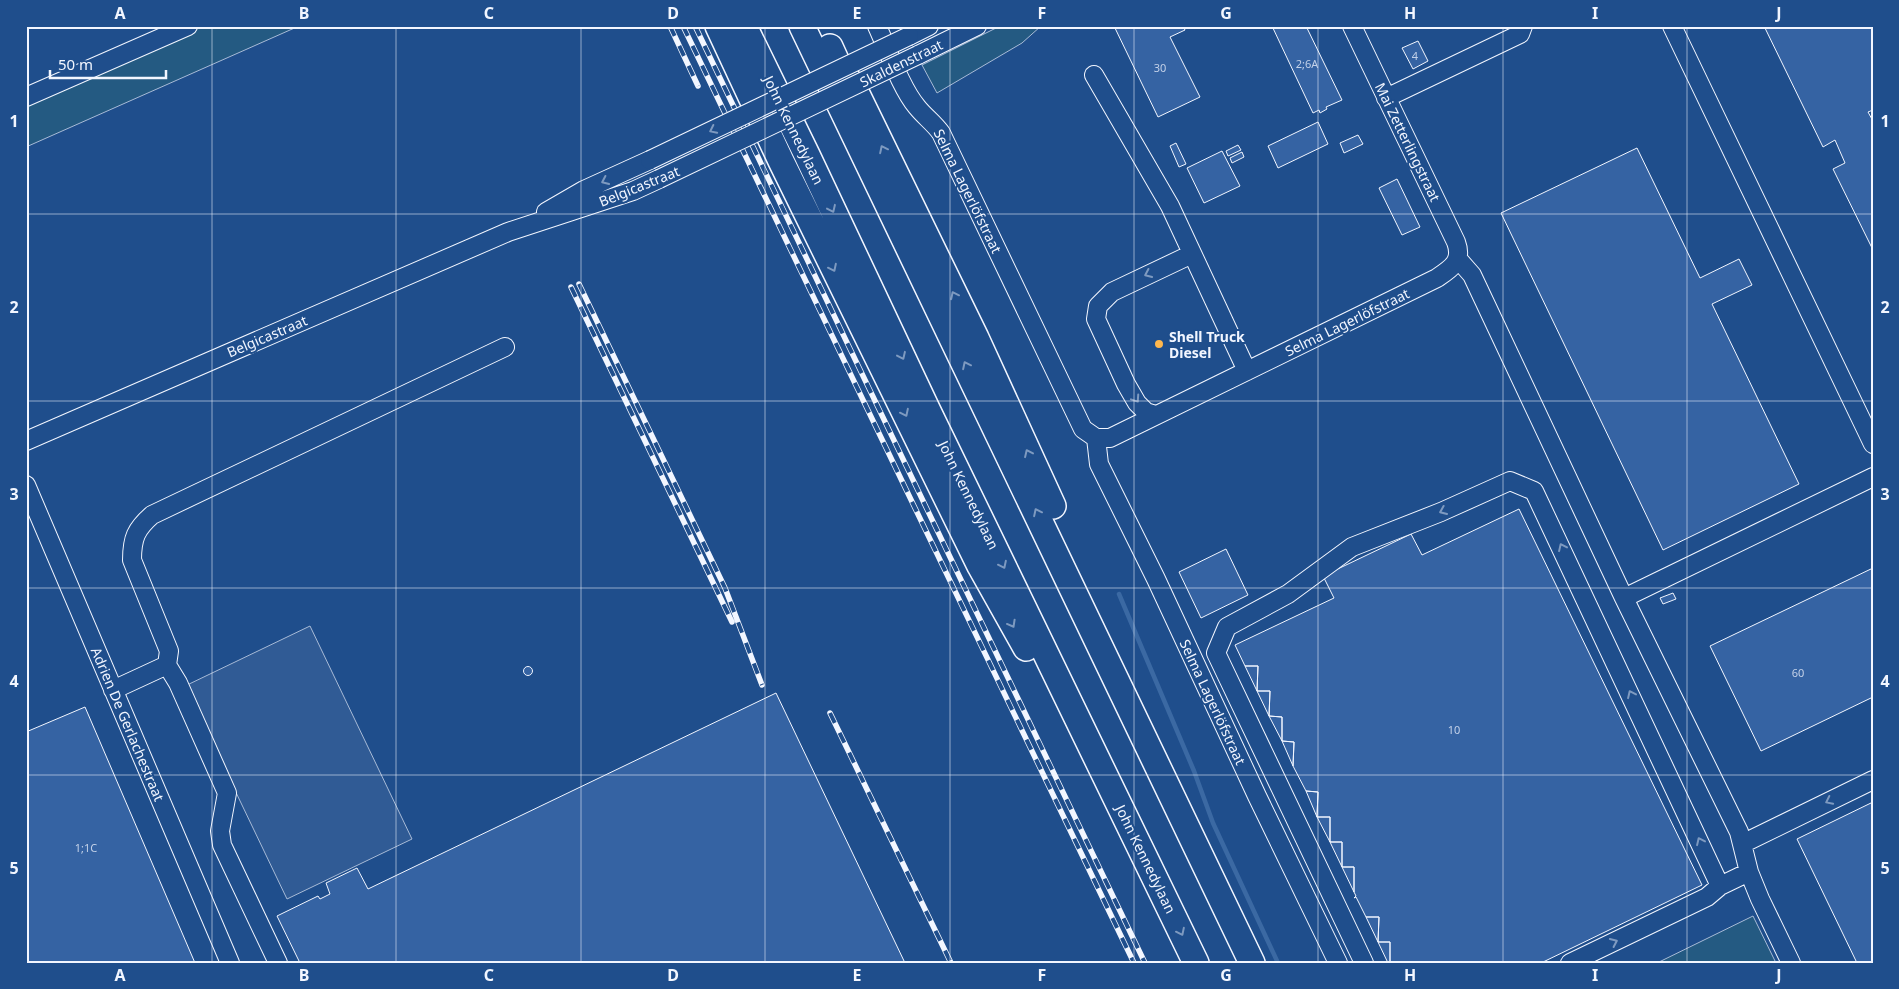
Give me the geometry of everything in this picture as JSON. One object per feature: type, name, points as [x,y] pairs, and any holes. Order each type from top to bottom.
[{"type":"highway","points":[[718,26],[781,161],[980,566],[1052,695],[1119,805]]},
{"type":"highway","name":"John Kennedylaan","points":[[744,26],[1196,963]]},
{"type":"highway","points":[[786,26],[1235,963]]},
{"type":"highway","points":[[802,26],[1232,919]]},
{"type":"highway","points":[[820,26],[976,338],[1055,511],[1252,963]]},
{"type":"street","points":[[26,97],[188,26]]},
{"type":"street","name":"Selma Lagerlöfstraat","points":[[878,26],[905,87],[917,107],[941,133],[1083,429],[1096,438],[1110,438],[1438,278],[1450,270],[1458,259]]},
{"type":"street","name":"Skaldenstraat","points":[[842,70],[928,26]]},
{"type":"street","name":"Skaldenstraat","points":[[842,70],[918,55],[977,26]]},
{"type":"street","name":"Mai Zetterlingstraat","points":[[1352,26],[1456,242],[1459,250],[1458,259]]},
{"type":"street","points":[[1386,98],[1520,34],[1523,26]]},
{"type":"street","points":[[1672,26],[1873,444]]},
{"type":"street","points":[[761,119],[842,70]]},
{"type":"street","points":[[1094,75],[1170,206],[1247,371]]},
{"type":"street","name":"Belgicastraat","points":[[508,232],[584,190],[650,160],[761,119]]},
{"type":"street","name":"Belgicastraat","points":[[26,440],[508,232],[633,191],[659,179],[761,119]]},
{"type":"street","points":[[1156,415],[1146,412],[1137,403],[1126,384],[1096,318],[1098,306],[1112,292],[1192,254]]},
{"type":"street","points":[[1458,259],[1472,275],[1624,598],[1739,832],[1749,872],[1791,963]]},
{"type":"street","points":[[278,963],[222,845],[220,831],[228,793],[178,683],[166,665],[169,651],[132,560],[132,545],[139,527],[152,515],[505,347]]},
{"type":"street","name":"Selma Lagerlöfstraat","points":[[1096,438],[1099,464],[1156,579],[1257,796],[1338,963]]},
{"type":"street","points":[[1624,598],[1873,477]]},
{"type":"street","points":[[1364,963],[1216,653],[1227,627],[1288,594],[1352,547],[1441,512],[1510,481],[1534,490],[1720,886]]},
{"type":"street","name":"Adrien De Gerlachestraat","points":[[26,485],[230,963]]},
{"type":"street","points":[[112,690],[166,665]]},
{"type":"street","points":[[1742,844],[1873,780]]},
{"type":"street","points":[[1570,963],[1707,897],[1720,886],[1749,872]]},
{"type":"shaded area","points":[[201,26],[299,26],[26,147],[26,103]]},
{"type":"shaded area","points":[[1000,26],[1041,26],[1022,43],[937,93],[922,65]]},
{"type":"shaded area","points":[[310,626],[412,839],[287,899],[185,686]]},
{"type":"shaded area","points":[[1753,916],[1776,963],[1657,963]]},
{"type":"building","points":[[1114,26],[1183,26],[1185,30],[1170,37],[1200,97],[1158,117]]},
{"type":"building","points":[[1272,26],[1306,26],[1342,100],[1326,107],[1327,109],[1320,113],[1319,110],[1313,113]]},
{"type":"building","points":[[1764,26],[1873,26],[1873,110],[1868,112],[1873,121],[1873,250],[1833,169],[1845,163],[1835,140],[1823,147]]},
{"type":"building","points":[[1418,41],[1428,61],[1413,69],[1402,48]]},
{"type":"building","points":[[1318,122],[1328,144],[1278,168],[1268,146]]},
{"type":"building","points":[[1358,135],[1363,144],[1344,153],[1340,143]]},
{"type":"building","points":[[1176,143],[1186,164],[1179,167],[1170,146]]},
{"type":"building","points":[[1238,145],[1241,150],[1228,156],[1226,151]]},
{"type":"building","points":[[1637,148],[1700,278],[1739,259],[1752,285],[1712,304],[1799,484],[1663,550],[1501,213]]},
{"type":"building","points":[[1222,151],[1240,186],[1204,203],[1187,168]]},
{"type":"building","points":[[1242,152],[1244,157],[1232,163],[1230,158]]},
{"type":"building","points":[[1397,179],[1420,227],[1402,235],[1379,188]]},
{"type":"building","points":[[1519,509],[1702,885],[1541,963],[1390,963],[1390,942],[1378,942],[1379,917],[1366,917],[1356,897],[1354,898],[1356,896],[1354,892],[1354,867],[1342,867],[1342,842],[1330,842],[1330,817],[1317,817],[1318,792],[1306,791],[1293,766],[1294,742],[1282,741],[1282,717],[1269,716],[1270,691],[1257,691],[1258,666],[1245,666],[1235,645],[1334,598],[1323,576],[1411,534],[1422,555]]},
{"type":"building","points":[[1226,549],[1248,595],[1201,618],[1179,572]]},
{"type":"building","points":[[1873,568],[1873,697],[1761,751],[1710,646]]},
{"type":"building","points":[[1673,593],[1676,599],[1663,604],[1660,598]]},
{"type":"building","points":[[528,666],[533,671],[528,676],[523,671]]},
{"type":"building","points":[[1245,666],[1258,666],[1257,691]]},
{"type":"building","points":[[1257,691],[1270,691],[1269,716]]},
{"type":"building","points":[[776,693],[905,963],[300,963],[277,916],[318,896],[320,899],[330,894],[326,883],[357,868],[368,889]]},
{"type":"building","points":[[85,707],[195,963],[26,963],[26,732]]},
{"type":"building","points":[[1269,716],[1282,717],[1282,741]]},
{"type":"building","points":[[1282,741],[1294,742],[1293,766]]},
{"type":"building","points":[[1306,791],[1318,792],[1317,817]]},
{"type":"building","points":[[1873,802],[1873,963],[1857,963],[1797,839]]},
{"type":"building","points":[[1317,817],[1330,817],[1330,842]]},
{"type":"building","points":[[1330,842],[1342,842],[1342,867]]},
{"type":"building","points":[[1342,867],[1354,867],[1354,892]]},
{"type":"building","points":[[1366,917],[1379,917],[1378,942]]},
{"type":"building","points":[[1378,942],[1390,942],[1390,963],[1388,963]]},
{"type":"waterway","points":[[1119,594],[1194,771],[1213,823],[1278,963]]},
{"type":"railway","points":[[670,26],[698,86]]},
{"type":"railway","points":[[683,26],[1134,963]]},
{"type":"railway","points":[[695,26],[1145,963]]},
{"type":"railway","points":[[579,284],[725,588],[762,685]]},
{"type":"railway","points":[[571,287],[732,622]]},
{"type":"railway","points":[[830,713],[951,963]]},
{"type":"place","name":"Shell Truck Diesel","points":[[1159,344]]}]
